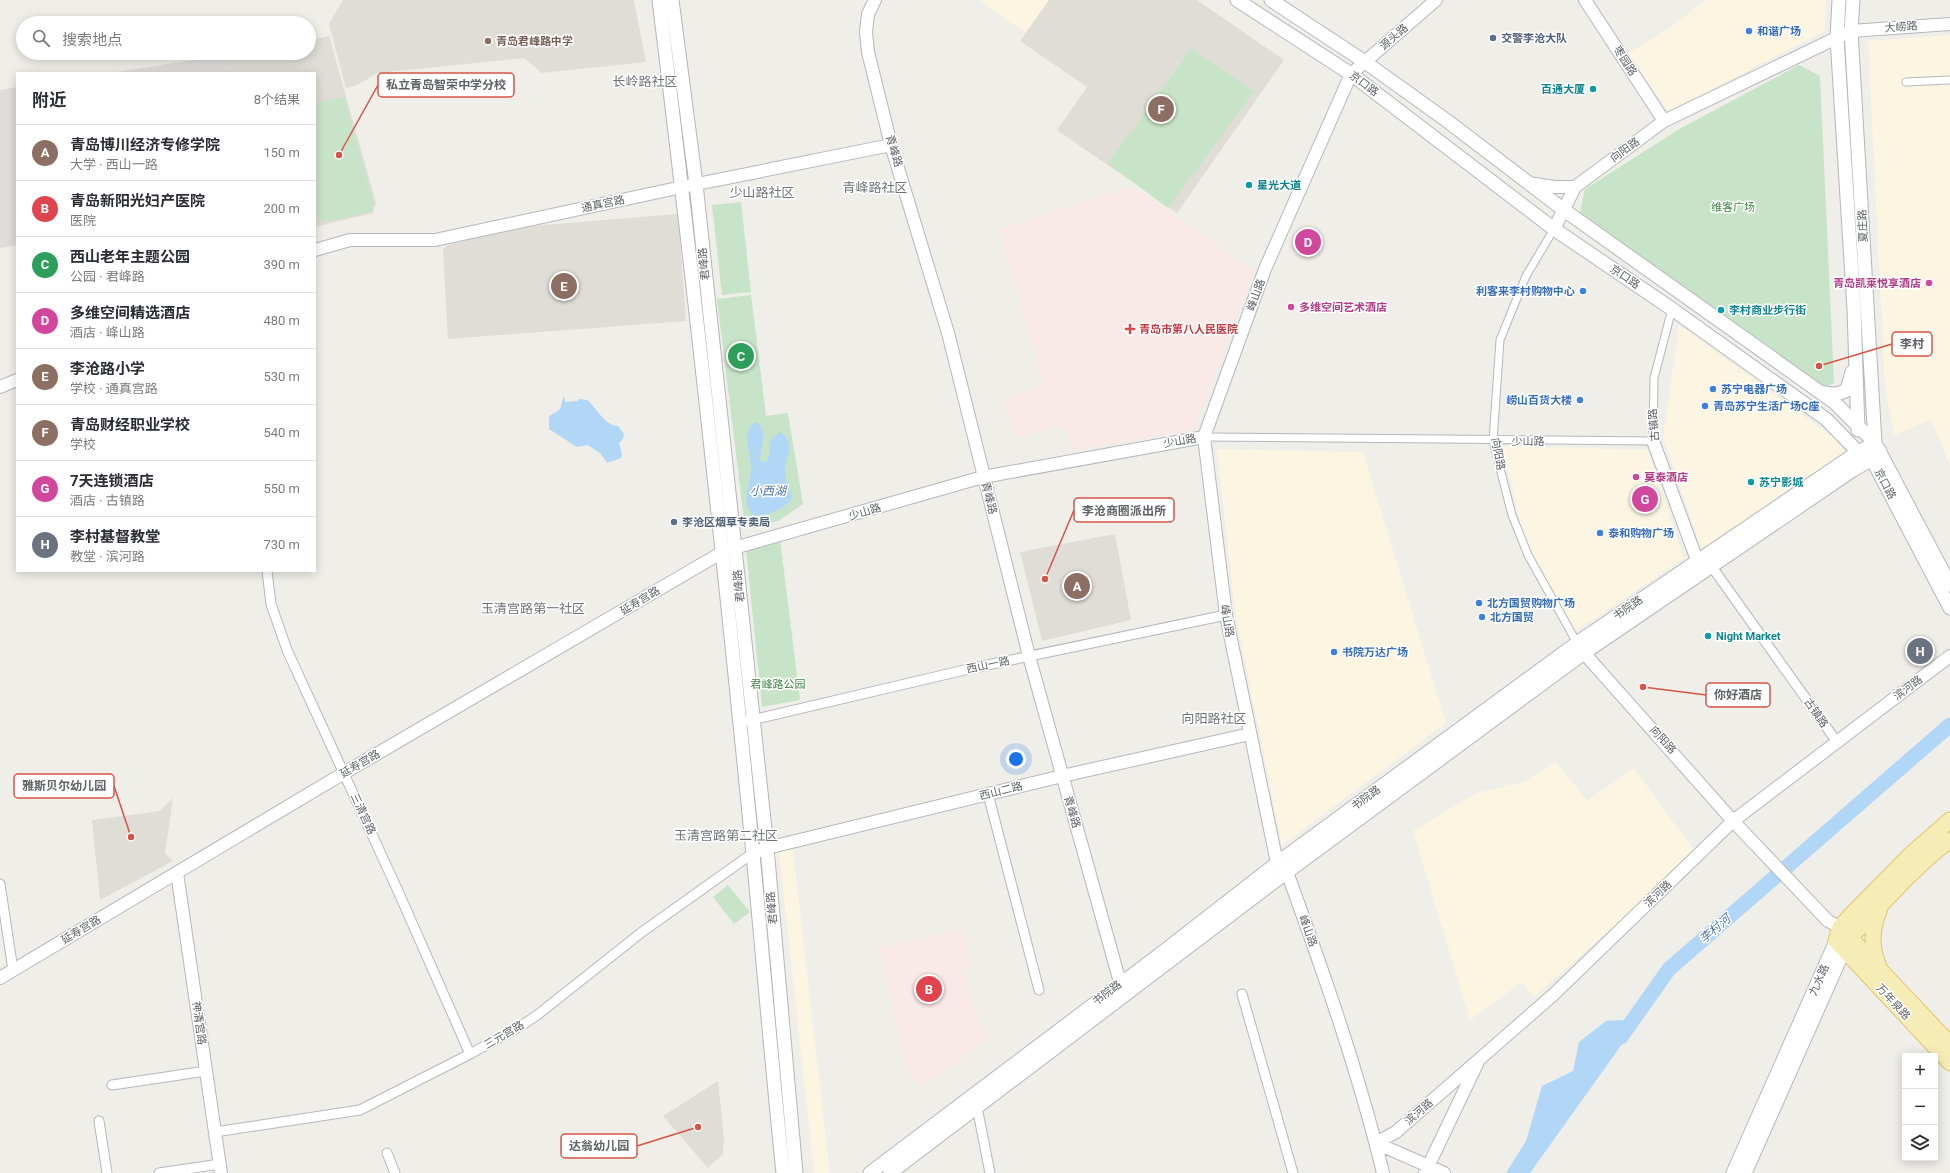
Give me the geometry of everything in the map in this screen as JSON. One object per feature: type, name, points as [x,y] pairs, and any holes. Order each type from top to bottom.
[{"type":"main road","name":"君峰路","points":[[659,0],[682,187],[753,853],[783,1173]]},
{"type":"main road","name":"君峰路","points":[[672,0],[696,184],[767,848],[796,1173]]},
{"type":"main road","name":"京口路","points":[[1237,0],[1351,74],[1554,229],[1672,309],[1826,419],[1858,452]]},
{"type":"main road","name":"京口路","points":[[1271,0],[1365,62],[1446,120],[1564,210],[1834,402],[1858,426],[1875,451],[1950,585]]},
{"type":"main road","name":"夏庄路","points":[[1839,0],[1837,38],[1855,359],[1858,452]]},
{"type":"main road","name":"夏庄路","points":[[1853,0],[1852,31],[1875,451]]},
{"type":"main road","points":[[1819,392],[1832,395],[1840,394],[1847,390],[1855,359]]},
{"type":"main road","name":"京口路","points":[[1875,451],[1950,608]]},
{"type":"main road","name":"书院路","points":[[870,1173],[1120,983],[1282,867],[1581,648],[1697,560],[1858,452],[1875,451]]},
{"type":"main road","name":"书院路","points":[[1581,648],[1712,567],[1853,470],[1875,451]]},
{"type":"main road","name":"九水路","points":[[1732,1173],[1840,935],[1908,857],[1950,820]]},
{"type":"main road","name":"九水路","points":[[1745,1173],[1840,935],[1880,907],[1937,849],[1950,840]]},
{"type":"main road","name":"书院路","points":[[890,1173],[1124,997],[1282,867]]},
{"type":"main road","points":[[1880,907],[1875,920],[1872,938],[1874,955],[1881,971]]},
{"type":"main road","name":"万年泉路","points":[[1840,935],[1881,971],[1950,1044]]},
{"type":"main road","name":"万年泉路","points":[[1840,935],[1950,1063]]},
{"type":"street","name":"青峰路","points":[[875,0],[868,14],[866,32],[868,52],[891,145],[948,333],[1029,656],[1124,997]]},
{"type":"street","name":"源头路","points":[[1351,74],[1436,0]]},
{"type":"street","name":"枣园路","points":[[1584,0],[1664,122]]},
{"type":"street","name":"大崂路","points":[[1852,31],[1950,24]]},
{"type":"street","name":"向阳路","points":[[1840,935],[1738,825],[1581,648],[1528,555],[1512,515],[1493,440],[1500,340],[1526,276],[1554,229],[1575,187],[1664,122],[1852,31]]},
{"type":"street","name":"峰山路","points":[[1351,74],[1265,269],[1204,437],[1226,615],[1250,734],[1282,867],[1330,990],[1376,1143],[1383,1173]]},
{"type":"street","points":[[1906,82],[1950,80]]},
{"type":"street","name":"通真宫路","points":[[316,250],[350,240],[435,240],[696,184],[891,145]]},
{"type":"street","points":[[1528,183],[1555,187],[1575,187]]},
{"type":"street","name":"古镇路","points":[[1672,309],[1654,378],[1653,441],[1697,560]]},
{"type":"street","points":[[0,387],[16,380]]},
{"type":"street","name":"少山路","points":[[721,553],[983,477],[1204,437],[1653,441]]},
{"type":"street","name":"延寿宫路","points":[[0,978],[344,773],[721,553]]},
{"type":"street","name":"古镇路","points":[[1712,567],[1837,742]]},
{"type":"street","name":"三清宫路","points":[[267,572],[271,604],[287,650],[470,1054]]},
{"type":"street","name":"西山一路","points":[[739,723],[1029,656],[1226,615]]},
{"type":"street","name":"滨河路","points":[[1376,1143],[1396,1132],[1553,995],[1738,825],[1837,742],[1950,656]]},
{"type":"street","name":"西山二路","points":[[753,853],[767,848],[1062,776],[1250,734]]},
{"type":"street","points":[[988,794],[1040,990]]},
{"type":"street","name":"三元宫路","points":[[215,1132],[360,1110],[470,1054],[536,1016],[642,932],[753,853]]},
{"type":"street","name":"神清宫路","points":[[177,873],[220,1169]]},
{"type":"street","points":[[0,884],[13,970]]},
{"type":"street","points":[[1242,994],[1293,1173]]},
{"type":"street","points":[[1426,1169],[1480,1059]]},
{"type":"street","points":[[112,1085],[206,1071]]},
{"type":"street","points":[[977,1107],[990,1173]]},
{"type":"street","points":[[100,1121],[107,1173]]},
{"type":"street","points":[[1376,1143],[1426,1169],[1444,1173]]},
{"type":"street","points":[[387,1153],[395,1173]]},
{"type":"street","points":[[159,1173],[220,1169]]},
{"type":"shaded area","name":"青岛君峰路中学","points":[[343,0],[634,0],[646,62],[542,73],[524,58],[378,73],[357,85],[346,88],[329,24]]},
{"type":"shaded area","points":[[979,0],[1049,0],[1026,33]]},
{"type":"shaded area","points":[[1049,0],[1197,0],[1284,60],[1177,213],[1057,130],[1087,87],[1020,41]]},
{"type":"shaded area","points":[[1706,0],[1826,0],[1825,31],[1668,111],[1628,53],[1661,34]]},
{"type":"shaded area","points":[[1950,35],[1950,465],[1931,420],[1894,435],[1885,388],[1868,41]]},
{"type":"shaded area","points":[[329,36],[376,203],[373,213],[316,227],[316,72],[231,72],[228,60],[316,60],[316,39]]},
{"type":"shaded area","points":[[194,60],[228,60],[231,72],[116,72]]},
{"type":"shaded area","points":[[16,87],[16,245],[0,248],[0,90]]},
{"type":"shaded area","name":"青岛市第八人民医院","points":[[1132,186],[1254,271],[1193,430],[1072,451],[1065,426],[1015,438],[1004,397],[1044,386],[999,229]]},
{"type":"shaded area","points":[[678,214],[686,321],[448,339],[443,250],[448,245],[520,227]]},
{"type":"shaded area","points":[[1679,325],[1844,445],[1844,458],[1701,549],[1663,437]]},
{"type":"shaded area","name":"泰和购物广场","points":[[1502,446],[1648,450],[1684,558],[1570,635],[1522,532]]},
{"type":"shaded area","name":"书院万达广场","points":[[1217,449],[1363,452],[1446,723],[1282,845],[1235,612]]},
{"type":"shaded area","points":[[1115,534],[1131,620],[1042,641],[1020,552]]},
{"type":"shaded area","points":[[1556,761],[1587,801],[1634,768],[1696,853],[1534,997],[1522,982],[1470,1020],[1413,831],[1476,793],[1525,782]]},
{"type":"shaded area","points":[[173,798],[165,853],[173,861],[100,900],[92,820],[160,811]]},
{"type":"shaded area","points":[[793,849],[830,1173],[814,1173],[779,852]]},
{"type":"shaded area","points":[[961,929],[972,967],[965,968],[974,1011],[991,1038],[920,1088],[907,1072],[879,947]]},
{"type":"shaded area","points":[[718,1081],[724,1138],[723,1154],[708,1168],[663,1116]]},
{"type":"green space","points":[[1192,48],[1254,92],[1168,208],[1108,163]]},
{"type":"green space","name":"维客广场","points":[[1799,65],[1820,76],[1834,383],[1821,389],[1580,212],[1585,189],[1681,128]]},
{"type":"green space","points":[[344,97],[374,203],[371,212],[326,222],[316,216],[316,103]]},
{"type":"green space","points":[[741,202],[751,292],[722,295],[712,205]]},
{"type":"green space","points":[[751,295],[766,416],[788,413],[803,504],[778,521],[745,528],[717,299]]},
{"type":"green space","name":"君峰路公园","points":[[780,539],[800,700],[762,707],[746,549]]},
{"type":"green space","points":[[728,885],[750,912],[734,924],[713,897]]},
{"type":"water","points":[[564,396],[565,402],[577,401],[580,399],[587,400],[609,423],[618,426],[624,434],[623,439],[619,443],[622,454],[621,458],[607,463],[601,454],[588,445],[577,447],[549,429],[549,416],[561,408]]},
{"type":"water","name":"小西湖","points":[[755,422],[760,425],[762,429],[763,439],[760,460],[764,463],[769,456],[769,444],[773,437],[781,432],[789,442],[790,446],[785,473],[792,497],[786,505],[776,511],[755,516],[747,505],[751,461],[747,437],[748,431]]},
{"type":"water","points":[[1640,1019],[1530,1173],[1506,1173],[1526,1141],[1542,1086],[1573,1071],[1579,1042],[1606,1021]]},
{"type":"waterway","name":"李村河","points":[[1621,1037],[1669,969],[1950,725]]},
{"type":"place","name":"和谐广场","points":[[1749,31]]},
{"type":"place","name":"交警李沧大队","points":[[1493,38]]},
{"type":"place","name":"青岛君峰路中学","points":[[488,41]]},
{"type":"place","name":"百通大厦","points":[[1593,89]]},
{"type":"place","name":"青岛财经职业学校","points":[[1161,109]]},
{"type":"place","name":"私立青岛智荣中学分校","points":[[339,155]]},
{"type":"place","name":"星光大道","points":[[1249,185]]},
{"type":"place","name":"多维空间精选酒店","points":[[1308,242]]},
{"type":"place","name":"青岛凯莱悦享酒店","points":[[1929,283]]},
{"type":"place","name":"李沧路小学","points":[[564,286]]},
{"type":"place","name":"利客来李村购物中心","points":[[1583,291]]},
{"type":"place","name":"多维空间艺术酒店","points":[[1291,307]]},
{"type":"place","name":"李村商业步行街","points":[[1721,310]]},
{"type":"place","name":"青岛市第八人民医院","points":[[1130,329]]},
{"type":"place","name":"西山老年主题公园","points":[[741,356]]},
{"type":"place","name":"李村","points":[[1819,366]]},
{"type":"place","name":"苏宁电器广场","points":[[1713,389]]},
{"type":"place","name":"崂山百货大楼","points":[[1580,400]]},
{"type":"place","name":"青岛苏宁生活广场C座","points":[[1705,406]]},
{"type":"place","name":"莫泰酒店","points":[[1636,477]]},
{"type":"place","name":"苏宁影城","points":[[1751,482]]},
{"type":"place","name":"7天连锁酒店","points":[[1645,499]]},
{"type":"place","name":"李沧区烟草专卖局","points":[[674,522]]},
{"type":"place","name":"泰和购物广场","points":[[1600,533]]},
{"type":"place","name":"李沧商圈派出所","points":[[1045,579]]},
{"type":"place","name":"青岛博川经济专修学院","points":[[1077,586]]},
{"type":"place","name":"北方国贸购物广场","points":[[1479,603]]},
{"type":"place","name":"北方国贸","points":[[1482,617]]},
{"type":"place","name":"Night Market","points":[[1708,636]]},
{"type":"place","name":"李村基督教堂","points":[[1920,651]]},
{"type":"place","name":"书院万达广场","points":[[1334,652]]},
{"type":"place","name":"你好酒店","points":[[1643,687]]},
{"type":"place","name":"雅斯贝尔幼儿园","points":[[131,837]]},
{"type":"place","name":"青岛新阳光妇产医院","points":[[929,989]]},
{"type":"place","name":"达翁幼儿园","points":[[698,1127]]},
{"type":"district","name":"长岭路社区","points":[[645,81]]},
{"type":"district","name":"青峰路社区","points":[[875,187]]},
{"type":"district","name":"少山路社区","points":[[762,192]]},
{"type":"district","name":"玉清宫路第一社区","points":[[533,608]]},
{"type":"district","name":"向阳路社区","points":[[1214,718]]},
{"type":"district","name":"玉清宫路第二社区","points":[[726,835]]}]
